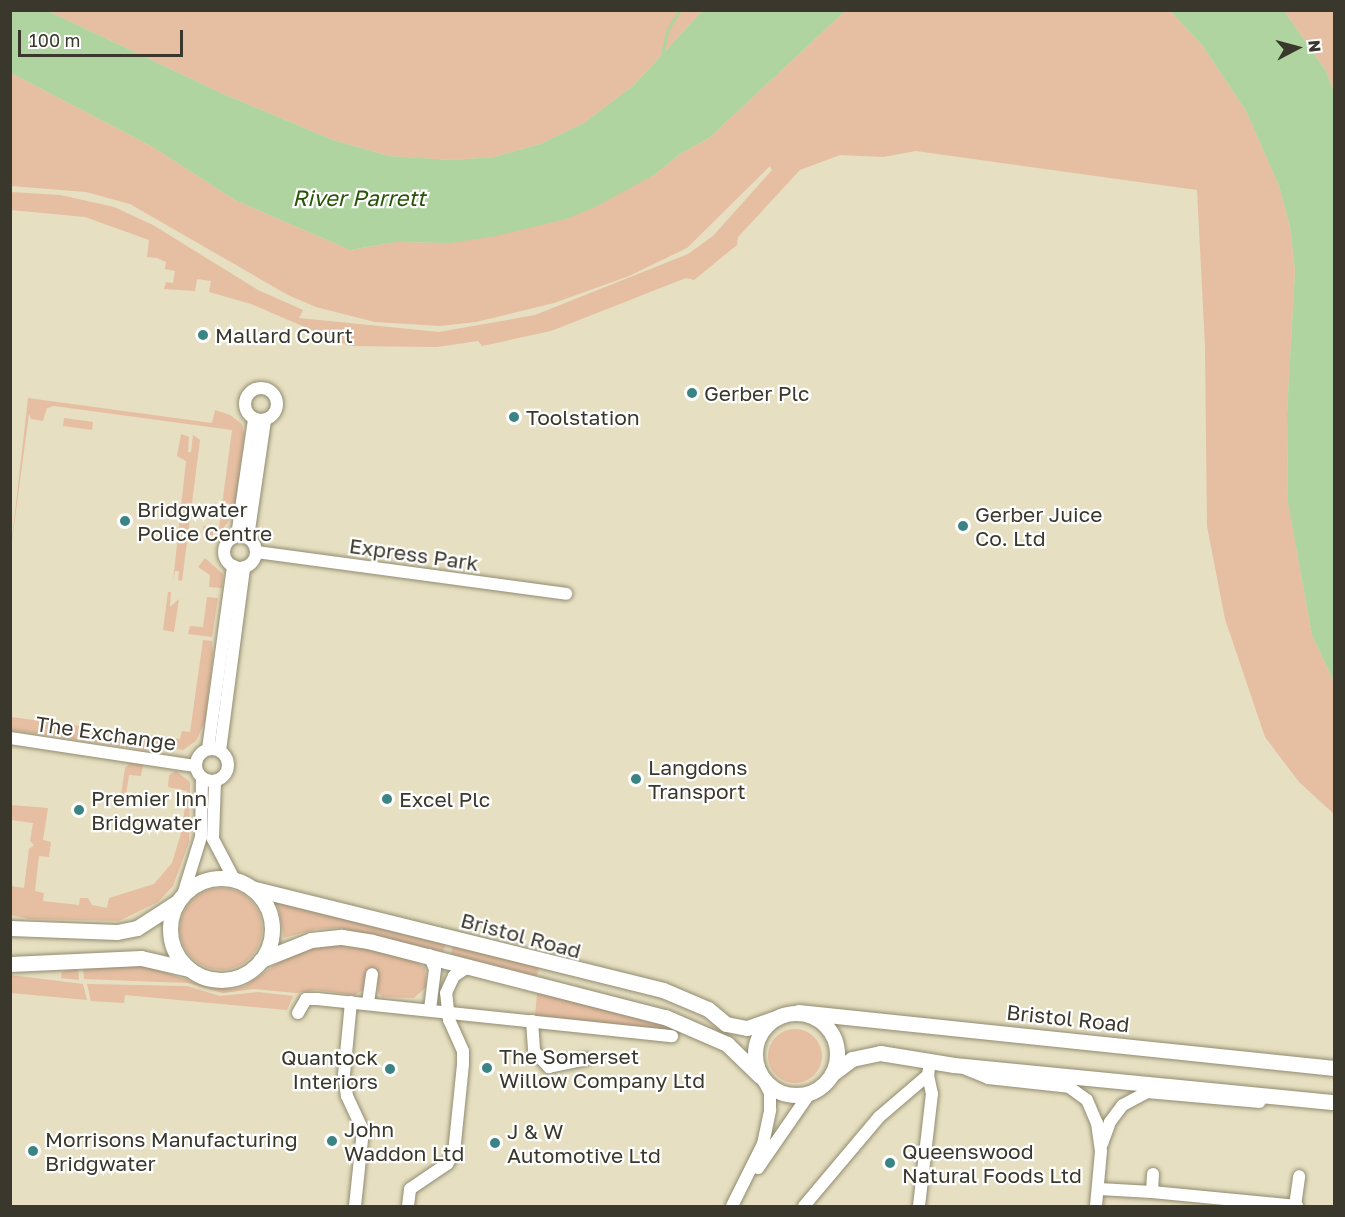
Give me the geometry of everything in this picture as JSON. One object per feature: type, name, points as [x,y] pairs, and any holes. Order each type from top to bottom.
[{"type":"main road","points":[[10,928],[117,932],[137,928],[206,880],[234,879],[251,888],[270,916],[271,939],[261,960],[233,979],[210,979],[189,969],[141,958],[10,964]]},
{"type":"main road","name":"Bristol Road","points":[[251,888],[663,990],[708,1010],[726,1024],[747,1028],[773,1019]]},
{"type":"main road","points":[[180,898],[170,925],[171,938],[189,969]]},
{"type":"main road","name":"Bristol Road","points":[[261,960],[311,940],[342,937],[429,955],[691,1027],[740,1053],[762,1078]]},
{"type":"main road","points":[[832,1074],[837,1054],[832,1034],[817,1019],[798,1012],[773,1019],[756,1043],[762,1078],[785,1094],[810,1093],[852,1059],[868,1054],[929,1068],[954,1065],[1335,1101]]},
{"type":"main road","name":"Bristol Road","points":[[798,1012],[1335,1068]]},
{"type":"street","points":[[242,537],[259,420]]},
{"type":"street","points":[[239,567],[253,562],[257,552],[242,537]]},
{"type":"street","points":[[239,567],[224,551],[228,542],[242,537]]},
{"type":"street","name":"Express Park","points":[[257,552],[566,594]]},
{"type":"street","points":[[180,898],[201,837],[209,780],[228,768],[214,750],[239,567]]},
{"type":"street","name":"The Exchange","points":[[10,738],[195,766]]},
{"type":"street","points":[[214,750],[199,756],[195,766],[209,780],[213,839],[234,879]]},
{"type":"street","points":[[429,955],[435,969],[430,1009]]},
{"type":"street","points":[[408,1206],[410,1189],[447,1164],[453,1153],[463,1064],[449,1011],[448,984],[469,966]]},
{"type":"street","points":[[368,1003],[372,974]]},
{"type":"street","points":[[298,1013],[306,999],[430,1009],[672,1036]]},
{"type":"street","points":[[351,1002],[344,1075],[347,1096],[363,1130],[355,1206]]},
{"type":"street","points":[[532,1021],[534,1051],[549,1067],[586,1059]]},
{"type":"street","points":[[954,1065],[988,1078],[1078,1092],[1093,1109],[1101,1150],[1096,1206]]},
{"type":"street","points":[[804,1206],[879,1117],[929,1068]]},
{"type":"street","points":[[919,1206],[932,1094],[929,1068]]},
{"type":"street","points":[[740,1194],[761,1150],[768,1122],[770,1093],[762,1078]]},
{"type":"street","points":[[1101,1150],[1110,1122],[1123,1105],[1147,1092],[1288,1104],[1312,1100]]},
{"type":"street","points":[[732,1206],[810,1093]]},
{"type":"street","points":[[1152,1192],[1153,1174]]},
{"type":"street","points":[[1099,1189],[1296,1206],[1299,1176]]},
{"type":"shaded area","points":[[48,11],[702,11],[634,85],[584,123],[540,144],[494,157],[451,160],[389,156],[333,140],[221,93]]},
{"type":"shaded area","points":[[845,11],[1170,11],[1202,45],[1246,111],[1279,186],[1290,227],[1295,270],[1287,414],[1288,502],[1312,635],[1334,682],[1334,814],[1299,782],[1265,737],[1225,619],[1207,526],[1205,346],[1197,190],[916,151],[883,157],[840,155],[800,170],[738,237],[737,245],[694,280],[686,278],[551,331],[482,346],[478,341],[437,347],[349,346],[251,304],[209,292],[211,281],[197,279],[195,291],[164,289],[166,282],[173,283],[175,271],[165,269],[166,262],[147,257],[149,240],[85,217],[11,210],[11,192],[60,195],[114,207],[153,225],[258,290],[303,310],[299,318],[439,332],[535,315],[688,254],[713,236],[772,170],[770,166],[687,248],[629,276],[554,303],[476,322],[440,326],[375,322],[316,307],[288,295],[130,204],[86,192],[11,186],[11,73],[151,146],[235,200],[350,250],[396,242],[451,243],[566,219],[654,175],[680,154],[709,138]]},
{"type":"shaded area","points":[[1284,11],[1334,11],[1334,92],[1326,71]]},
{"type":"shaded area","points":[[28,398],[212,423],[215,410],[230,415],[242,424],[244,434],[235,506],[228,522],[218,535],[204,535],[203,526],[219,528],[232,430],[54,406],[47,408],[43,421],[31,419],[29,414],[11,548]]},
{"type":"shaded area","points":[[64,418],[93,422],[92,430],[63,426]]},
{"type":"shaded area","points":[[181,434],[189,437],[188,452],[191,452],[193,435],[200,440],[182,581],[178,580],[179,571],[175,571],[173,581],[186,461],[177,456]]},
{"type":"shaded area","points":[[205,558],[223,574],[222,588],[209,587],[210,575],[198,567]]},
{"type":"shaded area","points":[[168,592],[171,592],[170,607],[179,599],[174,632],[163,630]]},
{"type":"shaded area","points":[[207,597],[218,598],[212,637],[188,634],[190,626],[203,627]]},
{"type":"shaded area","points":[[203,640],[212,641],[213,655],[205,721],[196,741],[183,750],[154,746],[153,751],[11,730],[11,717],[180,739],[182,731],[190,732]]},
{"type":"shaded area","points":[[130,763],[143,765],[141,776],[129,775],[125,802],[120,801],[125,768]]},
{"type":"shaded area","points":[[176,771],[190,782],[189,842],[173,886],[158,902],[119,921],[29,919],[11,915],[11,886],[24,888],[29,849],[34,845],[30,841],[33,823],[11,820],[11,805],[48,808],[43,840],[51,842],[49,857],[39,856],[35,891],[44,893],[43,901],[79,905],[80,898],[88,898],[92,905],[107,908],[109,898],[154,884],[172,863],[182,830],[187,791],[168,787],[169,775]]},
{"type":"shaded area","points":[[213,888],[229,888],[244,895],[255,906],[262,921],[259,945],[250,958],[229,970],[213,970],[198,963],[187,952],[180,937],[180,921],[187,906],[198,895]]},
{"type":"shaded area","points":[[277,900],[446,943],[443,952],[340,928],[317,929],[284,938]]},
{"type":"shaded area","points":[[331,943],[354,944],[414,960],[425,968],[426,987],[414,998],[382,997],[378,992],[377,972],[370,970],[363,990],[355,995],[316,990],[296,993],[254,989],[223,993],[188,983],[84,979],[83,967],[146,966],[208,987],[233,989],[245,986],[288,956]]},
{"type":"shaded area","points":[[453,945],[539,968],[537,976],[451,954]]},
{"type":"shaded area","points":[[78,967],[79,980],[61,978],[62,972]]},
{"type":"shaded area","points":[[11,975],[83,984],[87,1000],[11,993]]},
{"type":"shaded area","points":[[87,984],[187,986],[220,996],[258,992],[293,996],[287,1010],[125,995],[124,1003],[91,1001]]},
{"type":"shaded area","points":[[537,993],[555,993],[692,1033],[535,1017]]},
{"type":"shaded area","points":[[790,1029],[800,1029],[810,1033],[818,1041],[822,1056],[818,1071],[810,1079],[800,1083],[790,1083],[780,1079],[772,1071],[768,1061],[768,1051],[772,1041],[780,1033]]},
{"type":"water","name":"River Parrett","points":[[10,11],[48,11],[221,93],[333,140],[389,156],[451,160],[494,157],[540,144],[584,123],[634,85],[702,11],[845,11],[709,138],[680,154],[654,175],[595,207],[566,219],[496,236],[451,243],[396,242],[350,250],[235,200],[151,146],[11,73]]},
{"type":"water","points":[[1170,11],[1284,11],[1326,71],[1334,92],[1334,682],[1312,635],[1288,503],[1287,414],[1295,270],[1290,227],[1279,186],[1246,111],[1202,45]]},
{"type":"waterway","points":[[662,54],[668,29],[680,10]]},
{"type":"place","name":"Mallard Court","points":[[203,335]]},
{"type":"place","name":"Gerber Plc","points":[[692,393]]},
{"type":"place","name":"Toolstation","points":[[514,417]]},
{"type":"place","name":"Bridgwater Police Centre","points":[[125,521]]},
{"type":"place","name":"Gerber Juice Co. Ltd","points":[[963,526]]},
{"type":"place","name":"Langdons Transport","points":[[636,779]]},
{"type":"place","name":"Excel Plc","points":[[387,799]]},
{"type":"place","name":"Premier Inn Bridgwater","points":[[79,810]]},
{"type":"place","name":"The Somerset Willow Company Ltd","points":[[487,1068]]},
{"type":"place","name":"Quantock Interiors","points":[[390,1069]]},
{"type":"place","name":"John Waddon Ltd","points":[[332,1141]]},
{"type":"place","name":"J & W Automotive Ltd","points":[[495,1143]]},
{"type":"place","name":"Morrisons Manufacturing Bridgwater","points":[[33,1151]]},
{"type":"place","name":"Queenswood Natural Foods Ltd","points":[[890,1163]]}]
